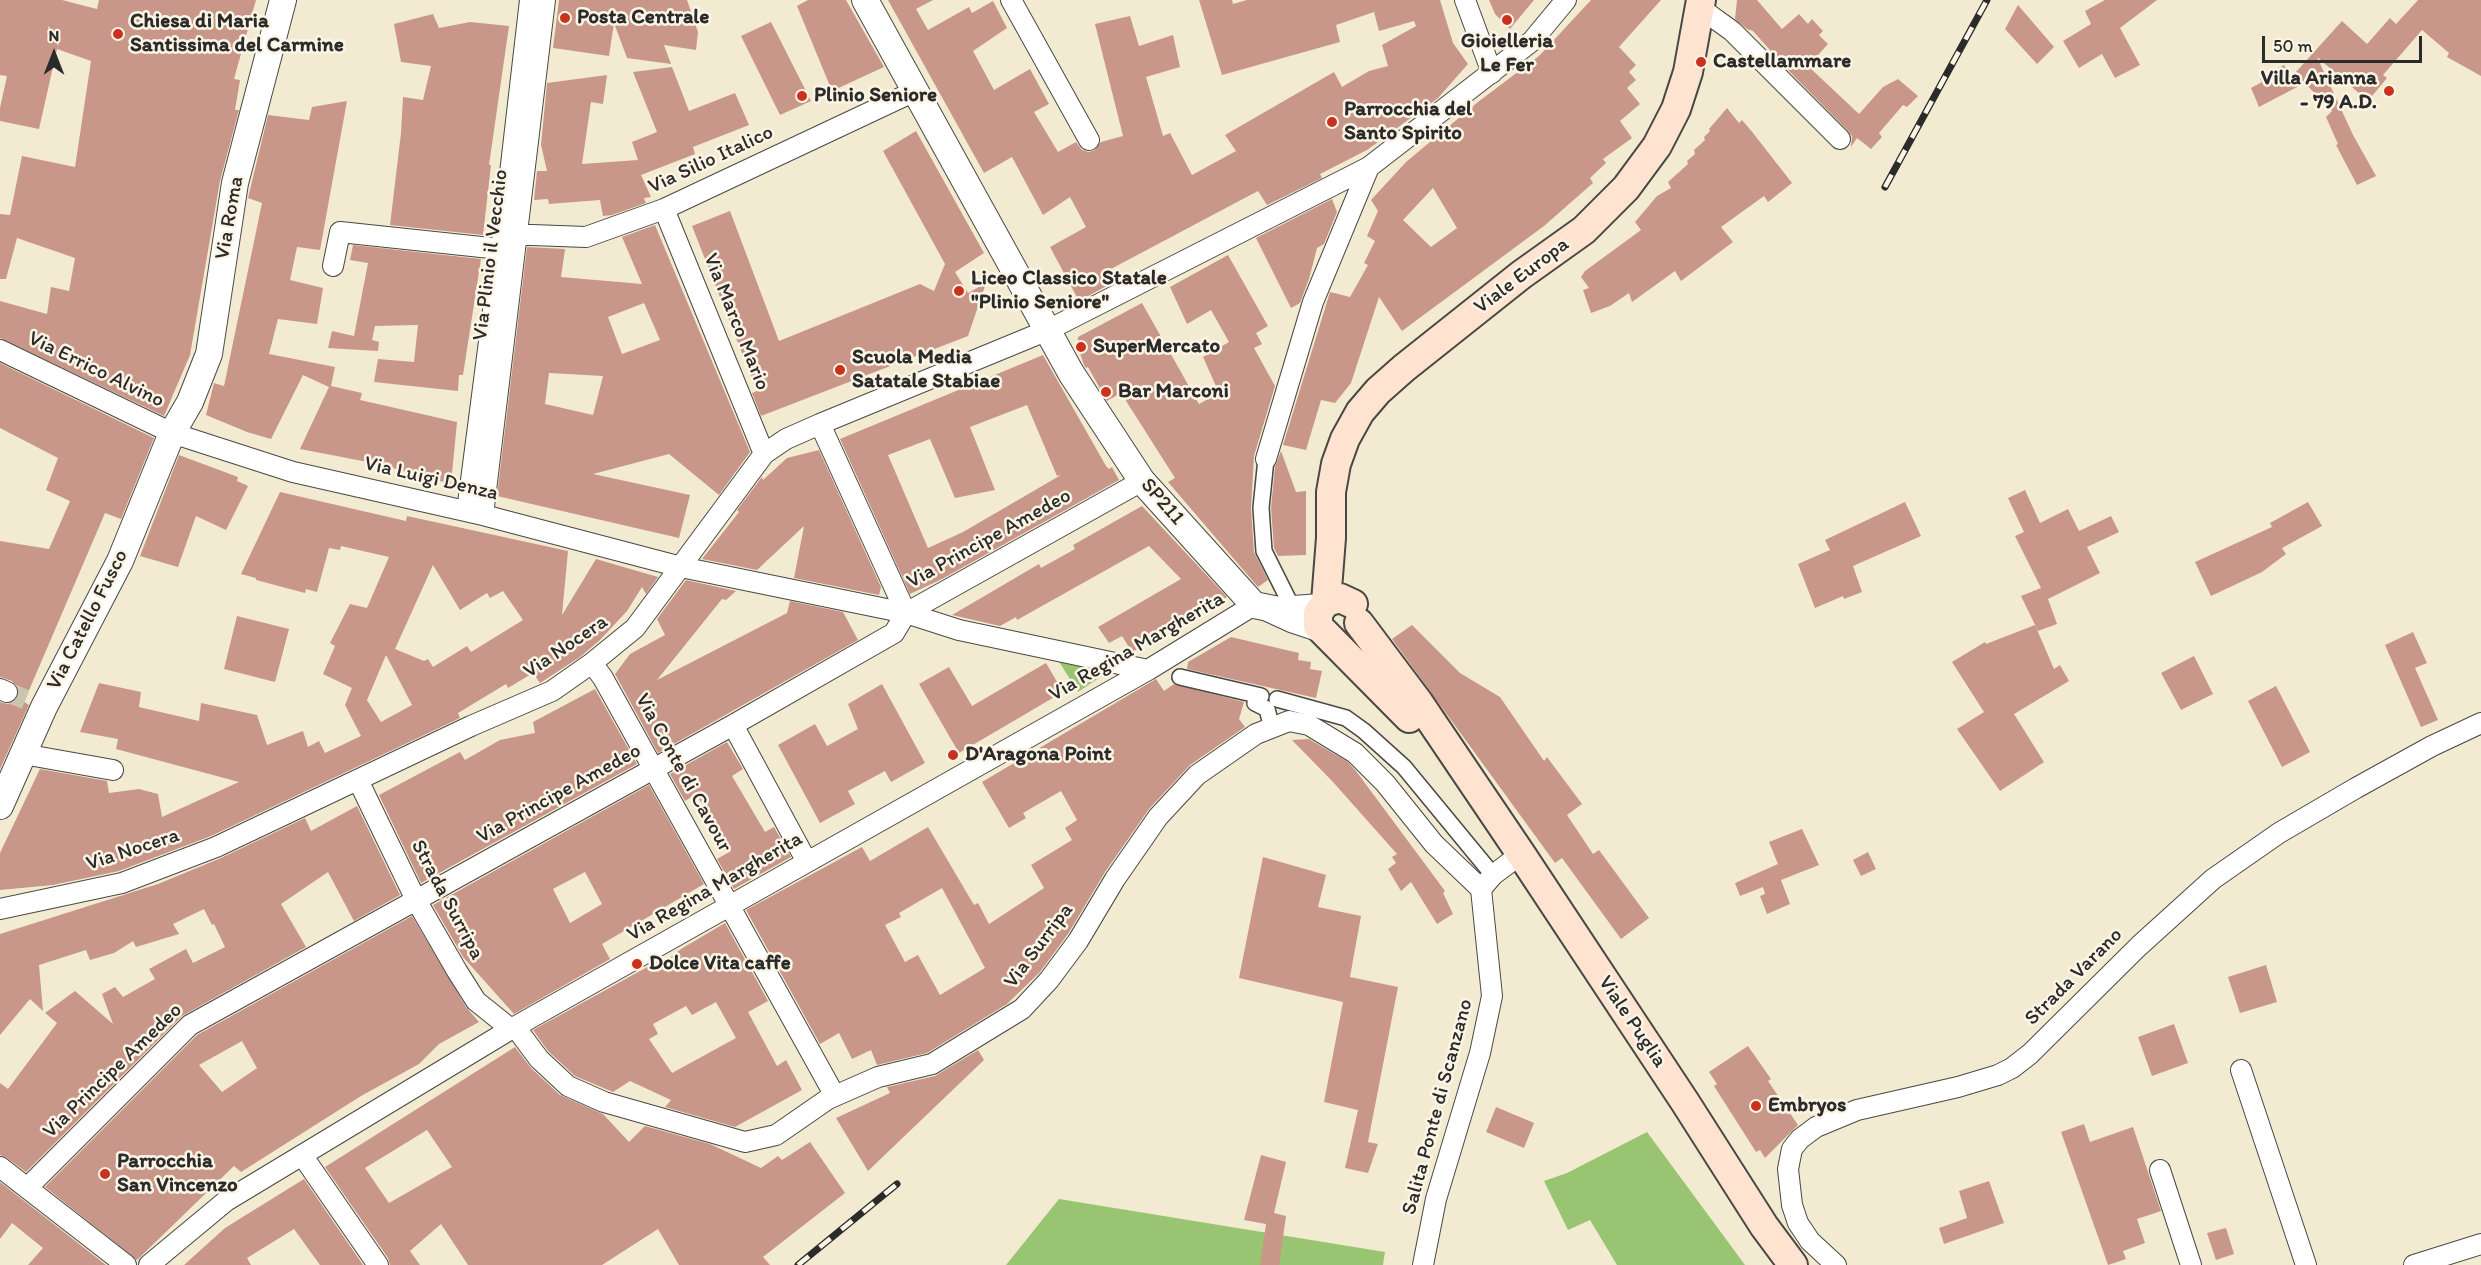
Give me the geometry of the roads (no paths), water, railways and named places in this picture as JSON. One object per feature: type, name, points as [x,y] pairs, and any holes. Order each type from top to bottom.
[{"type":"main road","name":"Viale Europa","points":[[1336,618],[1331,538],[1331,492],[1336,464],[1345,440],[1360,412],[1378,391],[1404,368],[1521,275],[1584,230],[1626,188],[1657,146],[1677,109],[1688,72],[1701,4]]},
{"type":"main road","name":"Viale Puglia","points":[[1336,618],[1419,703],[1679,1092],[1764,1226],[1793,1265]]},
{"type":"street","name":"Via Roma","points":[[172,433],[190,402],[208,354],[235,183],[283,0]]},
{"type":"street","points":[[475,513],[507,239],[530,0]]},
{"type":"street","name":"Via Plinio il Vecchio","points":[[507,239],[545,0]]},
{"type":"street","name":"SP211","points":[[865,0],[1071,373],[1142,481],[1254,605]]},
{"type":"street","points":[[1011,0],[1089,140]]},
{"type":"street","points":[[1465,0],[1492,74]]},
{"type":"street","name":"Via Nocera","points":[[0,909],[122,883],[216,847],[471,726],[552,691],[592,663],[635,628],[764,454],[786,440],[820,424],[1048,330],[1369,167],[1532,41],[1566,0]]},
{"type":"street","points":[[1701,4],[1732,31],[1840,139]]},
{"type":"street","name":"Via Silio Italico","points":[[333,266],[340,232],[507,239],[586,237],[664,209],[915,91]]},
{"type":"street","points":[[1293,609],[1264,551],[1261,508],[1266,459],[1312,302],[1369,167]]},
{"type":"street","name":"Via Marco Mario","points":[[664,209],[764,454]]},
{"type":"street","name":"Via Errico Alvino","points":[[0,350],[172,433]]},
{"type":"street","points":[[820,424],[906,613]]},
{"type":"street","name":"Via Luigi Denza","points":[[172,433],[293,471],[475,513],[681,567],[906,613],[959,630],[1148,670]]},
{"type":"street","name":"Via Catello Fusco","points":[[0,806],[44,707],[120,561],[172,433]]},
{"type":"street","name":"Via Principe Amedeo","points":[[27,1188],[190,1025],[734,725],[894,633],[906,613],[1142,481]]},
{"type":"street","points":[[1254,605],[1293,609],[1336,618]]},
{"type":"street","name":"Via Regina Margherita","points":[[149,1265],[226,1201],[514,1028],[1148,670],[1254,605],[1291,622],[1336,618]]},
{"type":"street","name":"Via Conte di Cavour","points":[[592,663],[603,678],[654,768],[835,1096]]},
{"type":"street","points":[[1180,677],[1259,695],[1255,703],[1267,709],[1272,728]]},
{"type":"street","points":[[1276,699],[1346,718],[1364,731],[1404,767],[1487,882],[1521,854]]},
{"type":"street","name":"Via Surripa","points":[[514,1028],[539,1059],[568,1086],[604,1102],[745,1142],[776,1135],[835,1096],[878,1077],[932,1064],[1022,1009],[1049,980],[1078,941],[1115,879],[1158,816],[1197,775],[1256,734],[1289,721],[1309,725],[1354,753],[1385,783],[1434,844],[1487,882]]},
{"type":"street","name":"Strada Varano","points":[[1836,1265],[1810,1241],[1798,1223],[1792,1205],[1788,1169],[1792,1149],[1800,1139],[1826,1122],[1857,1110],[1958,1087],[1998,1075],[2012,1068],[2030,1054],[2139,946],[2213,879],[2279,833],[2346,794],[2432,746],[2481,723]]},
{"type":"street","points":[[734,725],[807,862]]},
{"type":"street","points":[[23,754],[113,770]]},
{"type":"street","name":"Strada Surripa","points":[[358,780],[416,900],[476,1001],[514,1028]]},
{"type":"street","name":"Salita Ponte di Scanzano","points":[[1423,1265],[1436,1199],[1480,1053],[1492,996],[1487,882]]},
{"type":"street","points":[[2241,1070],[2306,1265]]},
{"type":"street","points":[[302,1155],[378,1265]]},
{"type":"street","points":[[0,1167],[126,1265]]},
{"type":"street","points":[[2160,1170],[2191,1265]]},
{"type":"street","points":[[2414,1265],[2481,1244]]},
{"type":"tunnel","points":[[7,692],[44,707]]},
{"type":"railway","points":[[1885,187],[1987,0]]},
{"type":"railway","points":[[798,1265],[897,1184]]},
{"type":"place","name":"Posta Centrale","points":[[565,18]]},
{"type":"place","name":"Gioielleria Le Fer","points":[[1507,20]]},
{"type":"place","name":"Chiesa di Maria Santissima del Carmine","points":[[118,34]]},
{"type":"place","name":"Castellammare","points":[[1701,62]]},
{"type":"place","name":"Villa Arianna - 79 A.D.","points":[[2389,91]]},
{"type":"place","name":"Plinio Seniore","points":[[802,96]]},
{"type":"place","name":"Parrocchia del Santo Spirito","points":[[1332,122]]},
{"type":"place","name":"Liceo Classico Statale \"Plinio Seniore\"","points":[[959,291]]},
{"type":"place","name":"SuperMercato","points":[[1081,347]]},
{"type":"place","name":"Scuola Media Satatale Stabiae","points":[[840,370]]},
{"type":"place","name":"Bar Marconi","points":[[1106,392]]},
{"type":"place","name":"D'Aragona Point","points":[[953,755]]},
{"type":"place","name":"Dolce Vita caffe","points":[[637,964]]},
{"type":"place","name":"Embryos","points":[[1756,1106]]},
{"type":"place","name":"Parrocchia San Vincenzo","points":[[105,1174]]}]
